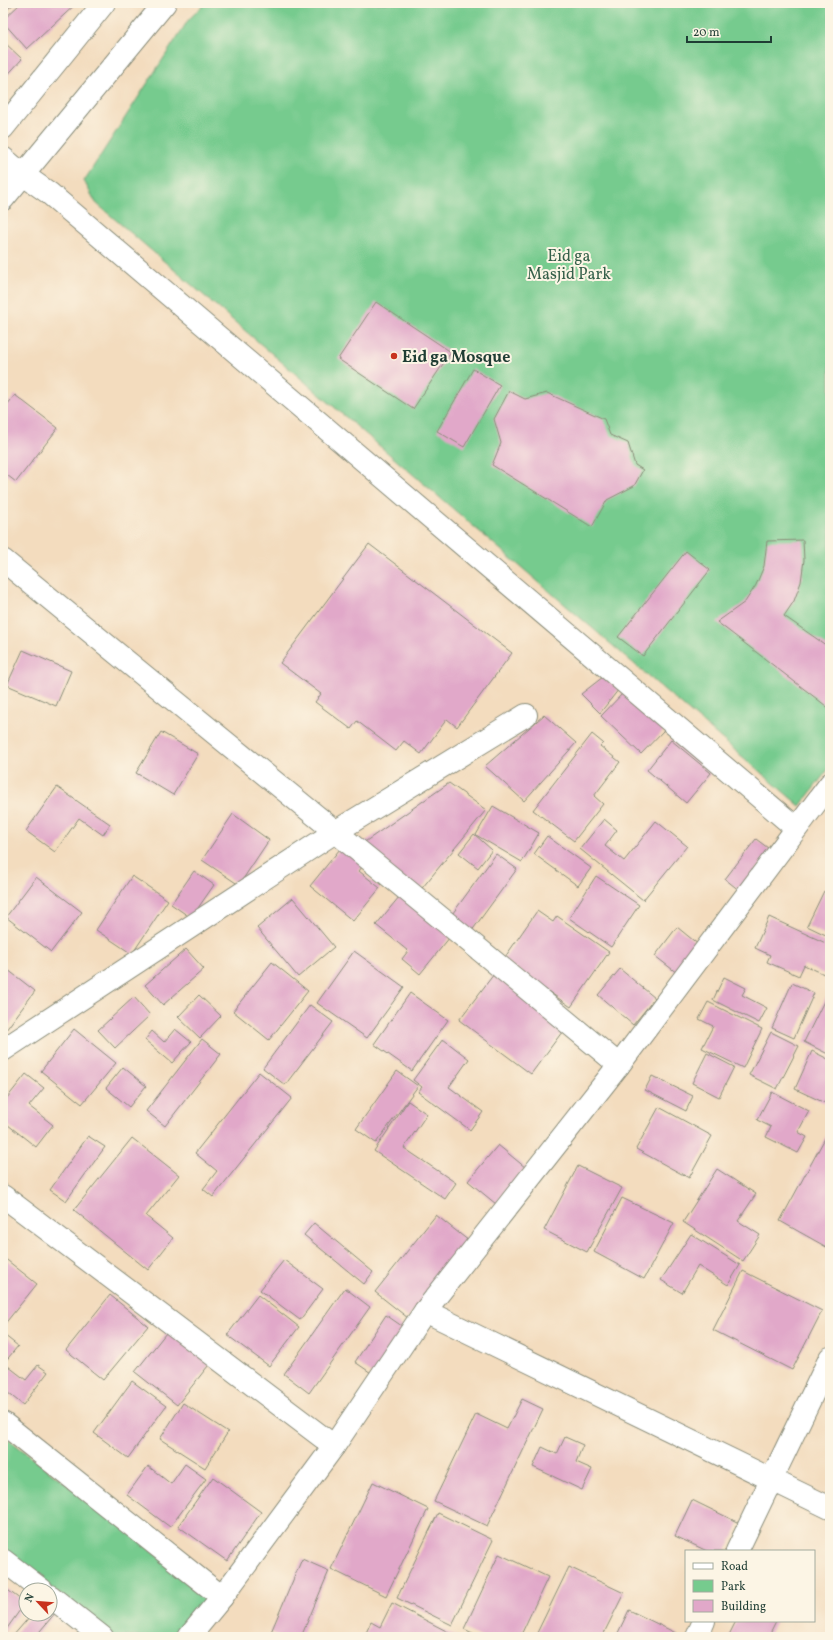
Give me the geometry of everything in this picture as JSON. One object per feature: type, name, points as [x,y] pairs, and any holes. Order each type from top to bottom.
[{"type":"main road","points":[[3,128],[104,3]]},
{"type":"main road","points":[[3,199],[22,174],[165,3]]},
{"type":"main road","points":[[3,158],[61,203],[796,828]]},
{"type":"main road","points":[[3,560],[452,926],[619,1065]]},
{"type":"main road","points":[[3,1050],[335,832],[526,715]]},
{"type":"main road","points":[[189,1637],[222,1597],[334,1446],[425,1311],[619,1065],[830,784]]},
{"type":"main road","points":[[3,1196],[334,1446]]},
{"type":"main road","points":[[425,1311],[772,1478],[830,1508]]},
{"type":"main road","points":[[737,1550],[830,1358]]},
{"type":"main road","points":[[3,1423],[222,1597]]},
{"type":"main road","points":[[3,1560],[32,1582]]},
{"type":"main road","points":[[58,1602],[102,1637]]},
{"type":"main road","points":[[697,1637],[704,1622]]},
{"type":"green space","name":"Eid ga Masjid Park","points":[[206,3],[830,3],[830,767],[800,806],[96,203],[84,181],[189,19]]},
{"type":"green space","points":[[3,1435],[210,1595],[177,1637],[114,1637],[58,1593],[58,1582],[44,1582],[3,1550]]},
{"type":"building","points":[[3,3],[15,3],[3,13]]},
{"type":"building","points":[[21,3],[77,3],[27,49],[3,22],[3,20]]},
{"type":"building","points":[[3,41],[22,59],[3,80]]},
{"type":"building","name":"Eid ga Mosque","points":[[376,302],[451,352],[413,409],[338,359]]},
{"type":"building","points":[[473,369],[500,385],[464,447],[437,431]]},
{"type":"building","points":[[509,391],[525,399],[547,393],[604,419],[610,435],[628,443],[635,465],[643,470],[634,486],[607,500],[592,527],[492,465],[501,443],[494,419]]},
{"type":"building","points":[[15,395],[58,428],[16,482],[3,472],[3,410]]},
{"type":"building","points":[[803,540],[804,560],[801,582],[794,601],[784,616],[830,648],[830,709],[717,622],[745,602],[756,585],[764,566],[767,541]]},
{"type":"building","points":[[369,544],[512,653],[457,727],[447,719],[421,754],[404,741],[396,751],[357,721],[351,729],[315,702],[321,694],[280,663]]},
{"type":"building","points":[[686,551],[710,570],[643,656],[618,637]]},
{"type":"building","points":[[23,650],[71,671],[56,706],[7,685]]},
{"type":"building","points":[[603,677],[619,689],[600,713],[581,694]]},
{"type":"building","points":[[624,692],[664,730],[641,754],[601,716]]},
{"type":"building","points":[[544,715],[576,743],[524,801],[485,766]]},
{"type":"building","points":[[161,732],[198,754],[173,795],[136,773]]},
{"type":"building","points":[[592,734],[603,743],[600,746],[620,762],[594,796],[603,804],[574,841],[533,810]]},
{"type":"building","points":[[671,740],[711,773],[686,803],[647,770]]},
{"type":"building","points":[[449,783],[486,810],[418,893],[359,846]]},
{"type":"building","points":[[57,787],[110,824],[103,835],[79,818],[55,852],[26,831]]},
{"type":"building","points":[[493,806],[539,833],[522,862],[476,835]]},
{"type":"building","points":[[233,814],[269,840],[239,885],[202,860]]},
{"type":"building","points":[[604,819],[617,830],[605,846],[624,861],[656,821],[687,846],[643,900],[580,849]]},
{"type":"building","points":[[474,834],[492,850],[478,868],[459,853]]},
{"type":"building","points":[[547,836],[591,868],[578,886],[534,854]]},
{"type":"building","points":[[756,839],[772,851],[740,891],[725,879]]},
{"type":"building","points":[[344,844],[366,862],[359,871],[380,888],[353,921],[310,886]]},
{"type":"building","points":[[496,854],[517,869],[471,932],[450,917]]},
{"type":"building","points":[[194,871],[214,885],[191,918],[171,904]]},
{"type":"building","points":[[132,876],[168,900],[132,954],[96,930]]},
{"type":"building","points":[[596,876],[639,905],[611,947],[569,918]]},
{"type":"building","points":[[36,877],[82,912],[51,952],[6,917]]},
{"type":"building","points":[[404,891],[450,937],[420,974],[402,959],[408,951],[376,925]]},
{"type":"building","points":[[824,891],[830,894],[830,937],[807,926]]},
{"type":"building","points":[[293,898],[334,947],[298,977],[257,928]]},
{"type":"building","points":[[537,911],[553,922],[557,916],[609,952],[571,1007],[503,960]]},
{"type":"building","points":[[769,917],[830,945],[830,961],[824,974],[804,965],[799,976],[767,962],[770,955],[755,948]]},
{"type":"building","points":[[677,927],[699,945],[677,973],[655,956]]},
{"type":"building","points":[[186,949],[204,969],[163,1005],[145,985]]},
{"type":"building","points":[[354,951],[404,987],[367,1038],[317,1003]]},
{"type":"building","points":[[272,962],[308,991],[269,1040],[233,1011]]},
{"type":"building","points":[[3,966],[35,991],[3,1034]]},
{"type":"building","points":[[620,969],[655,998],[633,1025],[598,995]]},
{"type":"building","points":[[494,974],[565,1028],[531,1074],[459,1020]]},
{"type":"building","points":[[724,977],[746,988],[742,995],[767,1008],[759,1023],[713,1000]]},
{"type":"building","points":[[792,983],[814,993],[794,1038],[772,1028]]},
{"type":"building","points":[[410,993],[448,1020],[412,1071],[374,1044]]},
{"type":"building","points":[[199,995],[221,1016],[200,1038],[178,1017]]},
{"type":"building","points":[[134,997],[150,1015],[115,1048],[98,1030]]},
{"type":"building","points":[[826,997],[830,999],[830,1055],[804,1042]]},
{"type":"building","points":[[708,1002],[762,1029],[743,1068],[702,1048],[713,1026],[699,1019]]},
{"type":"building","points":[[310,1005],[333,1022],[285,1085],[263,1068]]},
{"type":"building","points":[[74,1029],[116,1063],[82,1104],[41,1071]]},
{"type":"building","points":[[175,1029],[191,1042],[172,1063],[145,1040],[152,1031],[164,1042]]},
{"type":"building","points":[[771,1032],[799,1046],[777,1089],[749,1075]]},
{"type":"building","points":[[202,1039],[221,1054],[165,1126],[146,1111]]},
{"type":"building","points":[[443,1039],[469,1059],[449,1087],[483,1112],[470,1130],[418,1092],[422,1087],[413,1080]]},
{"type":"building","points":[[812,1051],[830,1060],[830,1093],[825,1103],[795,1089]]},
{"type":"building","points":[[707,1053],[734,1067],[719,1097],[692,1083]]},
{"type":"building","points":[[123,1067],[146,1086],[129,1107],[106,1088]]},
{"type":"building","points":[[397,1071],[418,1086],[376,1143],[356,1129]]},
{"type":"building","points":[[259,1072],[292,1098],[213,1197],[203,1189],[217,1171],[195,1153]]},
{"type":"building","points":[[26,1074],[44,1088],[29,1106],[53,1125],[36,1147],[3,1121],[3,1103]]},
{"type":"building","points":[[652,1076],[693,1096],[686,1111],[645,1090]]},
{"type":"building","points":[[772,1092],[809,1111],[798,1132],[807,1137],[798,1153],[766,1137],[771,1127],[757,1120]]},
{"type":"building","points":[[408,1101],[427,1114],[404,1148],[456,1183],[445,1199],[374,1151]]},
{"type":"building","points":[[659,1107],[712,1136],[689,1178],[636,1149]]},
{"type":"building","points":[[830,1129],[830,1249],[780,1221]]},
{"type":"building","points":[[88,1136],[105,1147],[66,1201],[50,1190]]},
{"type":"building","points":[[132,1138],[179,1175],[146,1216],[173,1238],[148,1270],[74,1210]]},
{"type":"building","points":[[498,1145],[526,1168],[496,1204],[468,1181]]},
{"type":"building","points":[[578,1166],[622,1188],[587,1252],[544,1230]]},
{"type":"building","points":[[717,1169],[756,1194],[738,1221],[760,1235],[743,1261],[683,1222]]},
{"type":"building","points":[[622,1198],[674,1223],[644,1279],[594,1252]]},
{"type":"building","points":[[436,1215],[469,1241],[408,1318],[375,1292]]},
{"type":"building","points":[[314,1223],[373,1272],[364,1284],[304,1235]]},
{"type":"building","points":[[691,1234],[740,1265],[728,1285],[698,1266],[682,1293],[661,1280]]},
{"type":"building","points":[[3,1257],[37,1284],[3,1326]]},
{"type":"building","points":[[284,1260],[323,1289],[300,1320],[260,1290]]},
{"type":"building","points":[[743,1271],[822,1311],[792,1370],[713,1330]]},
{"type":"building","points":[[345,1288],[370,1307],[309,1393],[284,1374]]},
{"type":"building","points":[[110,1295],[148,1326],[103,1380],[66,1350]]},
{"type":"building","points":[[258,1295],[299,1327],[269,1366],[227,1335]]},
{"type":"building","points":[[386,1315],[409,1331],[377,1377],[355,1362]]},
{"type":"building","points":[[170,1328],[212,1361],[177,1405],[135,1372]]},
{"type":"building","points":[[4,1335],[18,1346],[4,1363],[26,1380],[38,1365],[48,1372],[23,1405],[3,1389]]},
{"type":"building","points":[[132,1381],[166,1406],[128,1458],[94,1433]]},
{"type":"building","points":[[522,1399],[543,1409],[487,1526],[434,1501],[476,1414],[507,1429]]},
{"type":"building","points":[[183,1403],[228,1432],[205,1468],[160,1439]]},
{"type":"building","points":[[565,1437],[583,1445],[576,1462],[592,1469],[582,1490],[533,1467],[542,1447],[557,1454]]},
{"type":"building","points":[[185,1464],[206,1479],[170,1527],[127,1495],[148,1466],[171,1484]]},
{"type":"building","points":[[213,1477],[261,1512],[227,1561],[178,1526]]},
{"type":"building","points":[[373,1482],[428,1509],[386,1596],[331,1569]]},
{"type":"building","points":[[692,1500],[739,1523],[726,1550],[705,1550],[675,1536]]},
{"type":"building","points":[[438,1513],[493,1540],[452,1625],[397,1598]]},
{"type":"building","points":[[499,1554],[548,1577],[520,1637],[481,1637],[464,1629]]},
{"type":"building","points":[[302,1559],[329,1571],[301,1637],[282,1637],[271,1632]]},
{"type":"building","points":[[569,1567],[624,1593],[602,1637],[535,1637]]},
{"type":"building","points":[[5,1588],[18,1598],[18,1613],[3,1634],[3,1592]]},
{"type":"building","points":[[392,1603],[458,1637],[360,1637],[362,1634],[365,1635],[371,1622],[380,1627]]},
{"type":"building","points":[[629,1610],[678,1634],[676,1637],[616,1637]]},
{"type":"building","points":[[25,1622],[48,1622],[35,1637],[12,1637]]},
{"type":"building","points":[[736,1622],[776,1622],[768,1637],[728,1637]]},
{"type":"place","name":"Eid ga Mosque","points":[[394,356]]}]
